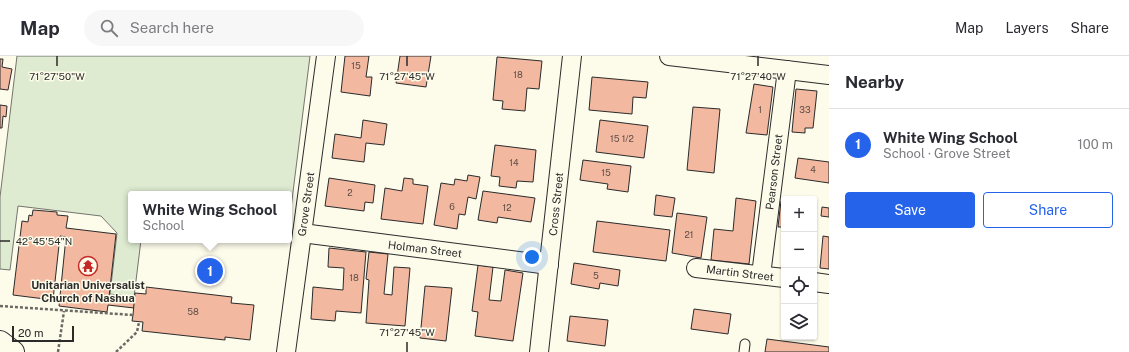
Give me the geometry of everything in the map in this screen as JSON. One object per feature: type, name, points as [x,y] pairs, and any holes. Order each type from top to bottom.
[{"type":"street","name":"Grove Street","points":[[286,352],[326,56]]},
{"type":"street","name":"Cross Street","points":[[540,352],[572,56]]},
{"type":"street","points":[[668,56],[742,60],[787,70],[829,75]]},
{"type":"street","name":"Pearson Street","points":[[761,275],[787,70]]},
{"type":"street","name":"Holman Street","points":[[302,233],[549,265]]},
{"type":"street","name":"Martin Street","points":[[696,268],[781,278]]},
{"type":"street","points":[[817,282],[829,284]]},
{"type":"street","points":[[0,342],[13,352]]},
{"type":"path","points":[[0,306],[133,315]]},
{"type":"path","points":[[58,352],[64,311]]},
{"type":"path","points":[[116,352],[137,332],[139,322]]},
{"type":"green space","points":[[17,56],[310,56],[292,200],[292,191],[128,191],[128,243],[141,243],[134,297],[110,294],[117,233],[101,216],[18,206],[10,270],[0,269],[0,197]]},
{"type":"building","points":[[345,56],[369,56],[366,77],[372,77],[370,96],[341,92]]},
{"type":"building","points":[[400,56],[431,56],[426,87],[396,83]]},
{"type":"building","points":[[497,57],[542,61],[539,89],[527,88],[525,111],[502,109],[503,101],[493,100]]},
{"type":"building","points":[[0,59],[3,59],[2,67],[12,69],[8,90],[0,89]]},
{"type":"building","points":[[592,77],[648,82],[646,98],[633,97],[632,114],[589,110]]},
{"type":"building","points":[[754,84],[773,87],[767,135],[746,133]]},
{"type":"building","points":[[796,89],[817,91],[813,128],[805,128],[805,133],[792,132]]},
{"type":"building","points":[[0,105],[7,106],[6,117],[3,116],[2,128],[0,128]]},
{"type":"building","points":[[693,107],[720,109],[714,173],[687,170]]},
{"type":"building","points":[[363,120],[387,124],[384,145],[366,143],[364,162],[332,158],[335,134],[361,138]]},
{"type":"building","points":[[600,120],[648,126],[644,158],[596,152]]},
{"type":"building","points":[[495,145],[536,150],[533,182],[517,181],[516,188],[499,186],[500,177],[491,176]]},
{"type":"building","points":[[798,158],[829,162],[829,183],[795,178]]},
{"type":"building","points":[[583,160],[631,166],[628,192],[607,189],[608,184],[580,180]]},
{"type":"building","points":[[468,175],[480,177],[476,199],[468,197],[465,215],[459,214],[457,229],[434,225],[441,183],[454,185],[455,179],[467,181]]},
{"type":"building","points":[[329,178],[375,185],[373,203],[365,202],[364,211],[325,206]]},
{"type":"building","points":[[404,178],[413,179],[413,184],[428,186],[423,224],[381,219],[385,188],[402,191]]},
{"type":"building","points":[[483,191],[535,198],[531,222],[498,217],[497,223],[478,220]]},
{"type":"building","points":[[656,195],[675,198],[672,217],[654,215]]},
{"type":"building","points":[[736,198],[756,201],[749,264],[711,260],[714,229],[733,231]]},
{"type":"building","points":[[781,201],[781,227],[778,227]]},
{"type":"building","points":[[822,207],[829,208],[829,217],[821,216]]},
{"type":"building","name":"Unitarian Universalist Church of Nashua","points":[[33,210],[57,212],[57,215],[68,216],[66,228],[116,234],[109,297],[135,300],[134,308],[108,305],[107,312],[59,306],[66,237],[60,236],[53,300],[13,295],[22,221],[28,222],[29,215],[32,216]]},
{"type":"building","points":[[677,213],[707,217],[701,258],[672,253]]},
{"type":"building","points":[[597,221],[670,230],[666,261],[593,252]]},
{"type":"building","points":[[823,236],[829,237],[829,269],[820,268]]},
{"type":"building","points":[[329,248],[366,252],[361,313],[336,311],[335,321],[311,319],[313,287],[343,290],[344,268],[328,267]]},
{"type":"building","points":[[369,252],[388,254],[384,294],[392,295],[394,267],[410,268],[405,326],[366,323],[369,280],[366,279]]},
{"type":"building","points":[[574,263],[620,270],[618,286],[600,283],[599,289],[571,284]]},
{"type":"building","points":[[478,265],[493,267],[489,300],[501,301],[505,270],[523,273],[513,341],[475,336],[478,312],[472,311]]},
{"type":"building","points":[[425,286],[452,288],[446,341],[420,338]]},
{"type":"building","points":[[146,287],[232,297],[231,303],[254,305],[250,340],[225,337],[225,340],[142,331],[143,322],[132,321],[135,293],[146,294]]},
{"type":"building","points":[[694,309],[731,314],[728,334],[691,329]]},
{"type":"building","points":[[570,316],[608,320],[605,346],[567,341]]},
{"type":"building","points":[[767,339],[829,347],[829,352],[765,352]]},
{"type":"place","name":"Unitarian Universalist Church of Nashua","points":[[88,266]]},
{"type":"place","name":"White Wing School","points":[[210,271]]}]
